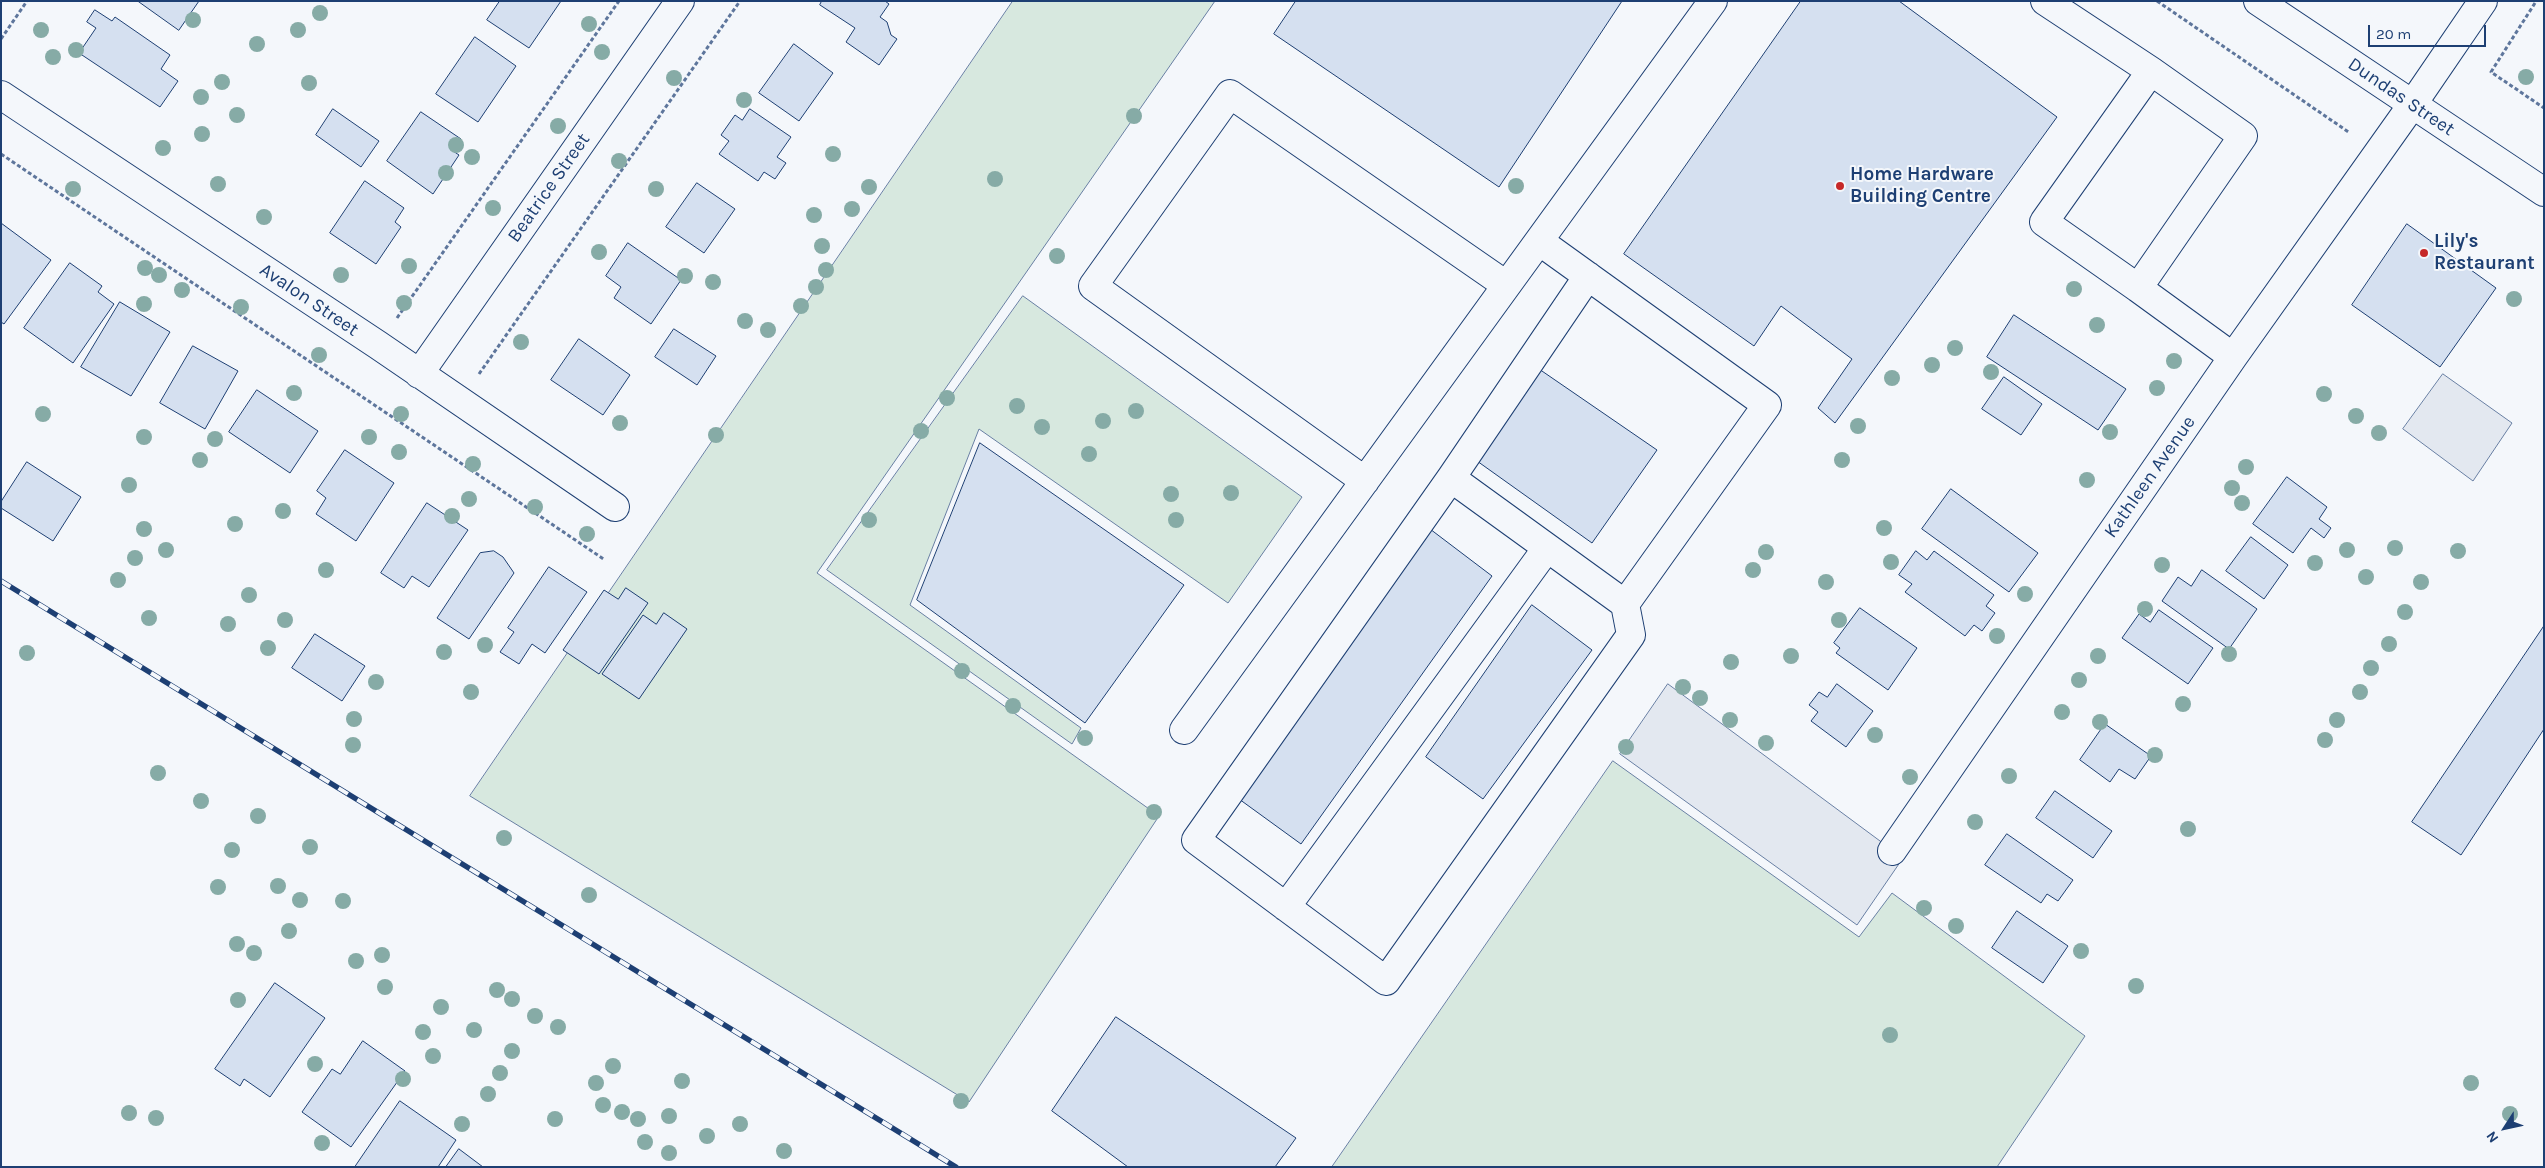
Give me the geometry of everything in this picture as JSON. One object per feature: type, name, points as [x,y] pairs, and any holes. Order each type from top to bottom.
[{"type":"street","name":"Beatrice Street","points":[[419,374],[680,1]]},
{"type":"street","points":[[1184,730],[1713,1]]},
{"type":"street","points":[[2045,1],[2076,10],[2152,71],[2243,136],[2138,288]]},
{"type":"street","name":"Dundas Street","points":[[2258,1],[2544,192]]},
{"type":"street","name":"Kathleen Avenue","points":[[1892,851],[2233,357],[2379,152],[2483,1]]},
{"type":"street","points":[[2152,71],[2044,222],[2233,357]]},
{"type":"street","points":[[1365,482],[1093,286],[1224,102],[1230,94],[1506,286]]},
{"type":"street","name":"Avalon Street","points":[[1,95],[378,345],[615,507]]},
{"type":"street","points":[[1539,241],[1767,405],[1624,604]]},
{"type":"street","points":[[1451,478],[1624,604],[1631,636],[1386,981],[1196,840],[1451,478],[1588,276]]},
{"type":"street","points":[[1286,907],[1547,548]]},
{"type":"path","points":[[1,38],[27,1]]},
{"type":"path","points":[[378,345],[619,1]]},
{"type":"path","points":[[460,401],[740,1]]},
{"type":"path","points":[[2156,1],[2379,152]]},
{"type":"path","points":[[2534,3],[2491,72],[2544,108]]},
{"type":"path","points":[[1,154],[605,560]]},
{"type":"shaded area","points":[[1013,1],[1215,1],[817,573],[1159,816],[969,1102],[470,796]]},
{"type":"shaded area","points":[[1023,296],[1302,497],[1228,603],[979,429],[910,605],[1081,728],[1072,744],[827,570]]},
{"type":"shaded area","points":[[2443,374],[2512,423],[2473,481],[2403,429]]},
{"type":"shaded area","points":[[1668,684],[1903,858],[1857,925],[1620,754]]},
{"type":"shaded area","points":[[1613,761],[1859,937],[1892,893],[2085,1036],[1997,1167],[1332,1167]]},
{"type":"building","points":[[138,1],[199,1],[179,30]]},
{"type":"building","points":[[500,1],[561,1],[529,48],[487,20]]},
{"type":"building","points":[[822,1],[885,1],[889,4],[880,17],[887,22],[891,35],[897,39],[879,65],[846,42],[855,28],[820,5]]},
{"type":"building","points":[[1296,1],[1622,1],[1499,187],[1274,34]]},
{"type":"building","name":"Home Hardware Building Centre","points":[[1801,1],[1899,1],[2057,117],[1835,423],[1818,408],[1852,359],[1781,306],[1754,346],[1624,254]]},
{"type":"building","points":[[95,10],[112,21],[115,17],[170,55],[161,69],[178,81],[160,107],[79,53],[96,28],[87,22]]},
{"type":"building","points":[[475,37],[516,66],[478,122],[436,94]]},
{"type":"building","points":[[794,44],[833,73],[799,121],[759,93]]},
{"type":"building","points":[[333,109],[379,141],[361,167],[316,135]]},
{"type":"building","points":[[750,109],[791,137],[777,157],[786,163],[775,179],[764,172],[758,181],[719,154],[729,141],[721,135],[735,115],[742,120]]},
{"type":"building","points":[[421,112],[461,139],[453,151],[459,155],[433,194],[387,161]]},
{"type":"building","points":[[365,181],[404,208],[395,222],[401,227],[376,264],[330,233]]},
{"type":"building","points":[[697,183],[735,209],[704,253],[666,227]]},
{"type":"building","points":[[1,223],[51,260],[4,324],[1,322]]},
{"type":"building","points":[[2407,224],[2496,288],[2440,367],[2352,305]]},
{"type":"building","points":[[628,243],[681,280],[651,324],[614,298],[621,287],[606,276]]},
{"type":"building","points":[[70,263],[102,286],[98,292],[114,304],[73,363],[24,328]]},
{"type":"building","points":[[120,302],[170,332],[131,396],[81,367]]},
{"type":"building","points":[[2014,315],[2126,389],[2098,430],[1987,357]]},
{"type":"building","points":[[674,329],[716,356],[697,385],[655,357]]},
{"type":"building","points":[[579,339],[630,375],[603,415],[551,380]]},
{"type":"building","points":[[193,346],[238,371],[205,429],[160,403]]},
{"type":"building","points":[[1539,369],[1657,450],[1592,543],[1477,461]]},
{"type":"building","points":[[2004,377],[2042,404],[2021,435],[1982,409]]},
{"type":"building","points":[[257,390],[318,431],[290,473],[229,432]]},
{"type":"building","points":[[980,443],[1184,585],[1085,723],[917,600]]},
{"type":"building","points":[[345,450],[394,483],[356,541],[316,514],[326,498],[317,491]]},
{"type":"building","points":[[27,462],[81,497],[53,541],[1,508],[1,502]]},
{"type":"building","points":[[2287,477],[2327,507],[2319,519],[2331,528],[2324,538],[2311,528],[2293,553],[2253,524]]},
{"type":"building","points":[[1951,489],[2038,553],[2009,592],[1922,529]]},
{"type":"building","points":[[427,503],[468,530],[429,587],[412,576],[404,588],[381,573]]},
{"type":"building","points":[[1430,529],[1492,576],[1301,844],[1239,799]]},
{"type":"building","points":[[2251,537],[2288,565],[2264,599],[2226,571]]},
{"type":"building","points":[[494,551],[503,557],[514,573],[469,639],[437,618],[480,553]]},
{"type":"building","points":[[1916,551],[1927,560],[1934,551],[1994,595],[1986,606],[1995,613],[1982,631],[1974,625],[1965,636],[1905,592],[1912,584],[1899,575]]},
{"type":"building","points":[[549,567],[587,592],[545,653],[532,644],[519,664],[500,652],[514,632],[508,628]]},
{"type":"building","points":[[2202,570],[2257,609],[2229,649],[2162,601],[2178,577],[2191,586]]},
{"type":"building","points":[[626,588],[648,603],[599,674],[563,650],[604,590],[618,599]]},
{"type":"building","points":[[1532,605],[1592,650],[1483,799],[1426,757]]},
{"type":"building","points":[[1860,608],[1917,648],[1888,690],[1836,653],[1840,648],[1834,643]]},
{"type":"building","points":[[2159,610],[2213,648],[2188,684],[2122,638],[2139,614],[2150,622]]},
{"type":"building","points":[[664,613],[687,629],[639,699],[602,674],[643,615],[656,624]]},
{"type":"building","points":[[2544,626],[2544,729],[2461,855],[2412,822]]},
{"type":"building","points":[[315,634],[365,666],[342,701],[292,668]]},
{"type":"building","points":[[1837,684],[1873,711],[1846,747],[1811,721],[1818,712],[1809,705],[1819,692],[1827,697]]},
{"type":"building","points":[[2105,724],[2151,756],[2135,779],[2119,769],[2110,782],[2080,760]]},
{"type":"building","points":[[2055,791],[2112,831],[2093,858],[2036,818]]},
{"type":"building","points":[[2007,834],[2073,880],[2058,901],[2047,894],[2041,903],[1985,865]]},
{"type":"building","points":[[2017,911],[2068,946],[2043,983],[1992,948]]},
{"type":"building","points":[[275,983],[325,1018],[270,1097],[244,1079],[240,1086],[215,1069]]},
{"type":"building","points":[[1116,1017],[1296,1138],[1275,1167],[1128,1167],[1052,1111]]},
{"type":"building","points":[[363,1041],[405,1071],[351,1147],[302,1112],[332,1069],[340,1074]]},
{"type":"building","points":[[400,1101],[456,1140],[438,1167],[355,1167]]},
{"type":"building","points":[[459,1149],[483,1167],[446,1167]]},
{"type":"railway","points":[[1,581],[956,1167]]},
{"type":"place","name":"Home Hardware Building Centre","points":[[1840,186]]},
{"type":"place","name":"Lily's Restaurant","points":[[2424,253]]}]
